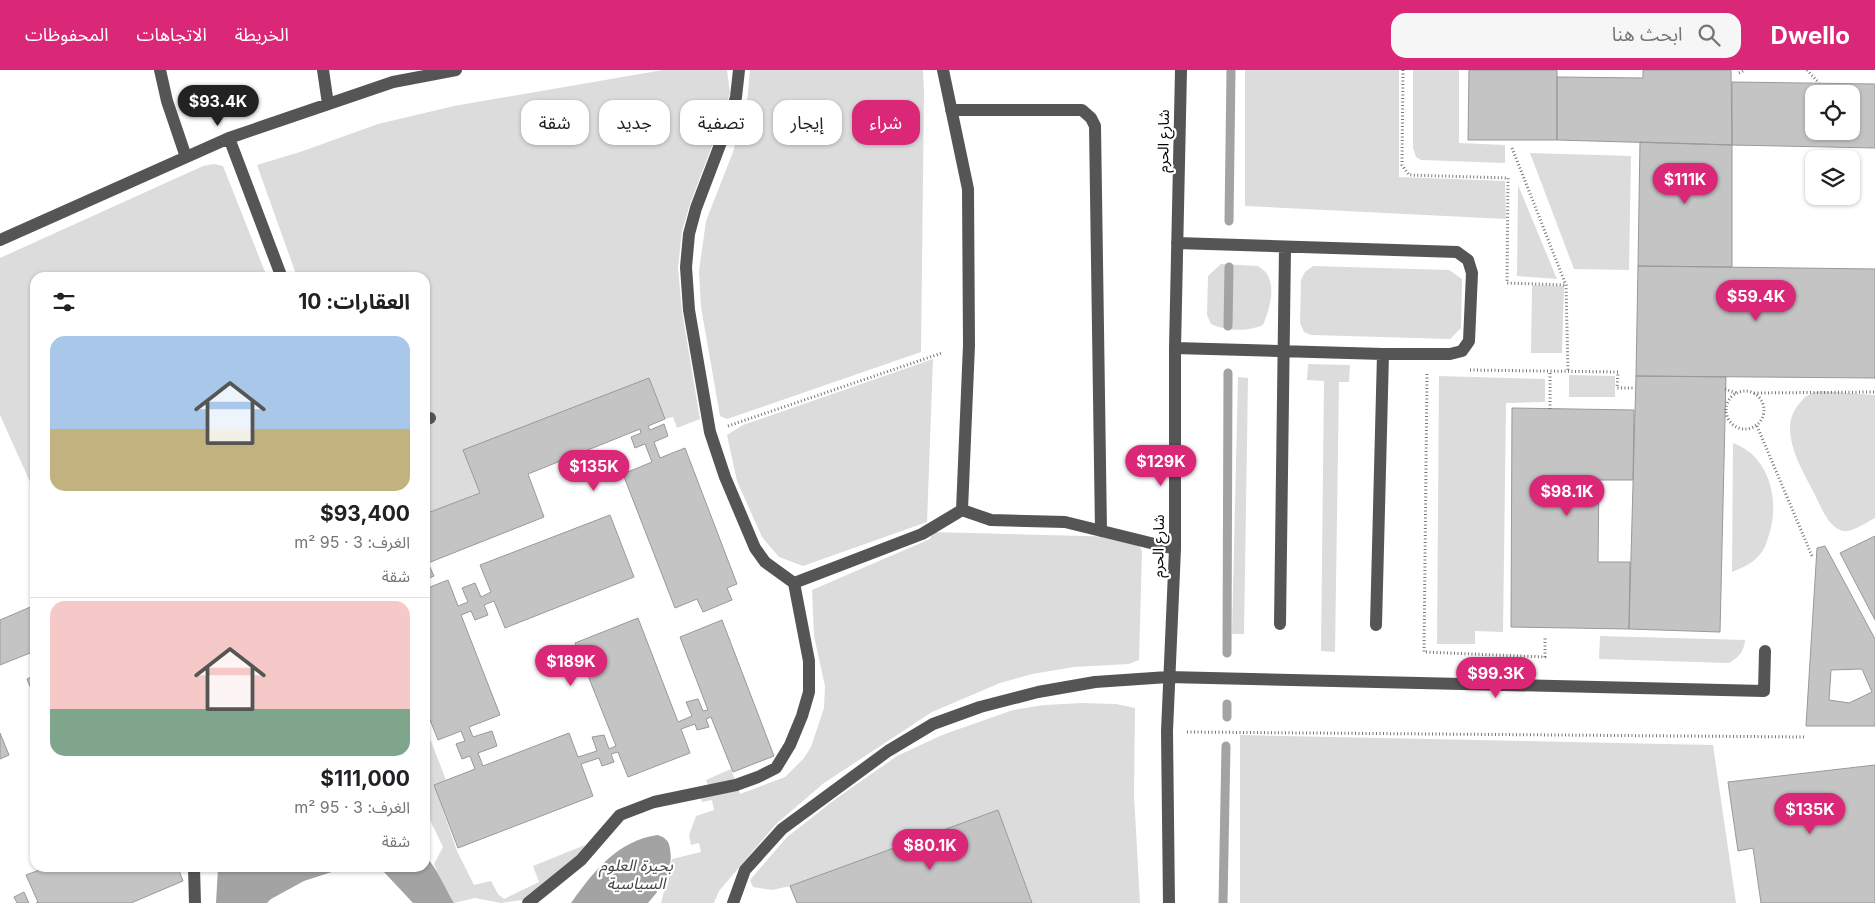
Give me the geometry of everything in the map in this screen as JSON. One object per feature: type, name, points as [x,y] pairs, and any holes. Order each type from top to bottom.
[{"type":"street","points":[[160,70],[167,101],[186,156]]},
{"type":"street","points":[[323,70],[328,104]]},
{"type":"street","points":[[0,240],[229,138],[393,82],[456,70]]},
{"type":"street","points":[[528,903],[581,860],[620,814],[654,802],[736,785],[776,768],[790,746],[809,692],[809,662],[794,583],[765,562],[756,548],[725,477],[710,432],[689,310],[686,266],[689,234],[696,208],[729,121],[736,96],[739,70]]},
{"type":"street","points":[[942,70],[968,188],[969,345],[962,510]]},
{"type":"street","name":"شارع الحرم","points":[[1169,903],[1167,731],[1175,548],[1175,348],[1181,70]]},
{"type":"street","points":[[951,110],[1082,110],[1091,118],[1096,126],[1101,531]]},
{"type":"street","points":[[229,138],[280,272]]},
{"type":"street","points":[[1175,348],[1383,354],[1450,354],[1462,351],[1469,341],[1472,273],[1468,260],[1457,252],[1177,242]]},
{"type":"street","points":[[1280,624],[1285,247]]},
{"type":"street","points":[[1376,625],[1383,354]]},
{"type":"street","points":[[794,583],[922,534],[962,510],[991,520],[1066,522],[1175,548]]},
{"type":"street","points":[[733,903],[745,870],[782,829],[888,751],[934,724],[980,707],[1038,692],[1095,682],[1168,677],[1764,691],[1765,651]]},
{"type":"street","points":[[194,872],[195,900]]},
{"type":"path","points":[[1403,70],[1402,165],[1409,175],[1508,178],[1507,282],[1566,285]]},
{"type":"path","points":[[1739,73],[1745,70]]},
{"type":"path","points":[[1807,70],[1819,83]]},
{"type":"path","points":[[1512,148],[1566,285],[1568,372]]},
{"type":"path","points":[[710,432],[942,353]]},
{"type":"path","points":[[1428,370],[1424,652],[1545,657],[1545,638]]},
{"type":"path","points":[[1465,370],[1618,372],[1618,388],[1635,388]]},
{"type":"path","points":[[1550,372],[1550,409]]},
{"type":"path","points":[[1725,389],[1737,393],[1749,391],[1754,393],[1875,392]]},
{"type":"path","points":[[1737,393],[1728,402],[1726,408],[1729,420],[1733,425],[1745,430],[1757,426],[1761,422],[1764,409],[1759,397],[1754,393]]},
{"type":"path","points":[[1757,426],[1812,556]]},
{"type":"path","points":[[1167,731],[1804,737]]},
{"type":"shaded area","points":[[663,70],[727,70],[730,93],[728,100],[680,100],[680,145],[712,145],[682,231],[678,268],[682,311],[700,419],[677,428],[673,417],[665,419],[649,379],[464,451],[480,493],[430,512],[430,272],[295,272],[257,165],[303,151],[378,124],[454,106]]},
{"type":"shaded area","points":[[750,70],[923,70],[921,352],[727,419],[720,416],[701,307],[699,271],[706,221],[735,145],[763,145],[763,100],[747,100]]},
{"type":"shaded area","points":[[1245,70],[1399,70],[1399,177],[1505,181],[1506,219],[1245,206]]},
{"type":"shaded area","points":[[1413,70],[1459,70],[1459,143],[1505,145],[1505,163],[1421,160],[1416,157],[1413,148]]},
{"type":"shaded area","points":[[1530,153],[1631,156],[1629,270],[1574,269]]},
{"type":"shaded area","points":[[214,164],[223,166],[265,272],[30,272],[30,482],[0,415],[0,258],[203,166]]},
{"type":"shaded area","points":[[1518,185],[1557,279],[1517,276]]},
{"type":"shaded area","points":[[1221,264],[1258,266],[1267,274],[1270,280],[1271,293],[1263,325],[1251,329],[1237,330],[1211,324],[1207,315],[1208,276]]},
{"type":"shaded area","points":[[1313,266],[1449,270],[1462,279],[1461,328],[1450,339],[1311,335],[1304,332],[1300,323],[1301,280],[1305,272]]},
{"type":"shaded area","points":[[1532,285],[1564,286],[1562,353],[1531,353]]},
{"type":"shaded area","points":[[933,359],[927,522],[803,566],[779,557],[762,537],[737,481],[727,435],[743,425]]},
{"type":"shaded area","points":[[1308,364],[1350,365],[1349,382],[1339,382],[1335,652],[1321,651],[1324,381],[1307,380]]},
{"type":"shaded area","points":[[1569,375],[1615,376],[1615,397],[1569,397]]},
{"type":"shaded area","points":[[1439,376],[1545,379],[1545,402],[1506,403],[1503,632],[1475,631],[1475,644],[1437,644]]},
{"type":"shaded area","points":[[1238,377],[1248,378],[1244,634],[1232,634]]},
{"type":"shaded area","points":[[1821,391],[1875,395],[1875,518],[1848,531],[1835,527],[1824,514],[1793,448],[1790,425],[1793,414],[1804,398]]},
{"type":"shaded area","points":[[1733,443],[1746,449],[1764,469],[1772,494],[1773,508],[1772,522],[1764,548],[1753,561],[1732,572]]},
{"type":"shaded area","points":[[933,532],[1124,537],[1138,543],[1142,551],[1139,660],[1129,664],[1074,667],[1032,674],[1000,683],[932,712],[824,783],[776,824],[719,891],[714,903],[661,903],[664,891],[661,888],[669,873],[672,859],[701,852],[699,843],[691,845],[689,835],[696,816],[714,810],[712,800],[702,802],[699,790],[709,787],[706,780],[731,769],[740,794],[785,777],[804,758],[811,747],[824,708],[825,686],[814,636],[812,590],[930,539]]},
{"type":"shaded area","points":[[1600,636],[1745,640],[1740,654],[1729,663],[1599,659]]},
{"type":"shaded area","points":[[1116,704],[1135,708],[1134,795],[1140,903],[1032,903],[998,810],[790,886],[772,890],[753,887],[750,880],[787,837],[837,798],[897,756],[942,735],[1013,710],[1044,705]]},
{"type":"shaded area","points":[[1240,735],[1713,745],[1736,903],[1240,903]]},
{"type":"shaded area","points":[[430,739],[446,780],[434,785],[457,851],[474,885],[491,881],[498,894],[504,899],[539,882],[533,866],[585,845],[583,851],[533,894],[522,900],[501,903],[475,898],[454,903],[444,887],[434,864],[443,847],[430,820]]},
{"type":"water","name":"بحيرة العلوم السياسية","points":[[658,835],[669,844],[670,864],[666,878],[648,903],[571,903],[588,880],[608,859],[631,843]]},
{"type":"water","points":[[430,861],[454,903],[413,903],[384,872],[430,872]]},
{"type":"water","points":[[218,872],[332,872],[304,881],[267,903],[216,903]]},
{"type":"building","points":[[1469,70],[1557,70],[1557,140],[1468,140]]},
{"type":"building","points":[[1643,70],[1731,70],[1732,145],[1557,140],[1557,77],[1643,78]]},
{"type":"building","points":[[1732,82],[1875,84],[1875,148],[1732,145]]},
{"type":"building","points":[[1640,142],[1732,145],[1732,267],[1638,266]]},
{"type":"building","points":[[1638,266],[1875,269],[1875,378],[1636,376]]},
{"type":"building","points":[[1636,376],[1726,377],[1720,632],[1629,629]]},
{"type":"building","points":[[649,378],[665,419],[648,426],[650,430],[664,424],[668,436],[654,442],[660,458],[685,448],[737,584],[727,588],[732,600],[703,612],[697,599],[675,608],[623,474],[652,462],[645,444],[635,448],[631,437],[641,433],[640,429],[528,474],[544,517],[430,562],[430,512],[480,493],[463,450]]},
{"type":"building","points":[[1512,408],[1634,410],[1633,480],[1599,480],[1598,562],[1630,562],[1629,629],[1511,627]]},
{"type":"building","points":[[610,515],[634,577],[505,628],[494,601],[484,605],[488,615],[475,620],[471,611],[461,615],[500,715],[469,727],[473,737],[492,731],[497,746],[478,753],[483,766],[569,733],[578,757],[597,751],[592,737],[604,735],[609,749],[616,746],[575,643],[638,618],[678,722],[692,716],[686,702],[698,699],[703,711],[708,710],[680,637],[722,620],[774,756],[733,772],[711,717],[706,719],[709,727],[697,730],[695,724],[681,729],[690,753],[628,777],[618,752],[611,754],[614,762],[602,766],[599,758],[581,764],[593,796],[458,848],[434,785],[475,769],[470,756],[462,759],[456,744],[465,741],[461,731],[438,740],[430,720],[430,587],[448,580],[458,606],[468,602],[462,588],[475,583],[481,597],[491,592],[480,565]]},
{"type":"building","points":[[1875,536],[1875,620],[1840,553]]},
{"type":"building","points":[[1825,546],[1875,639],[1875,726],[1806,726],[1817,548]],"holes":[[[1862,669],[1872,692],[1849,703],[1829,700],[1831,670]]]},
{"type":"building","points":[[430,567],[434,576],[430,578]]},
{"type":"building","points":[[30,607],[30,653],[0,665],[0,620]]},
{"type":"building","points":[[0,733],[9,755],[0,759]]},
{"type":"building","points":[[1875,765],[1875,903],[1761,903],[1753,848],[1738,851],[1728,782]]},
{"type":"building","points":[[998,810],[1032,903],[797,903],[790,886]]},
{"type":"building","points":[[34,872],[180,872],[183,881],[131,903],[36,903],[38,902],[26,875]]},
{"type":"building","points":[[24,892],[29,903],[17,903],[14,897]]},
{"type":"waterway","points":[[1229,221],[1231,70]]},
{"type":"waterway","points":[[1228,326],[1229,267]]},
{"type":"waterway","points":[[1227,653],[1228,373]]},
{"type":"waterway","points":[[1227,704],[1227,717]]},
{"type":"waterway","points":[[1223,903],[1226,746]]}]
